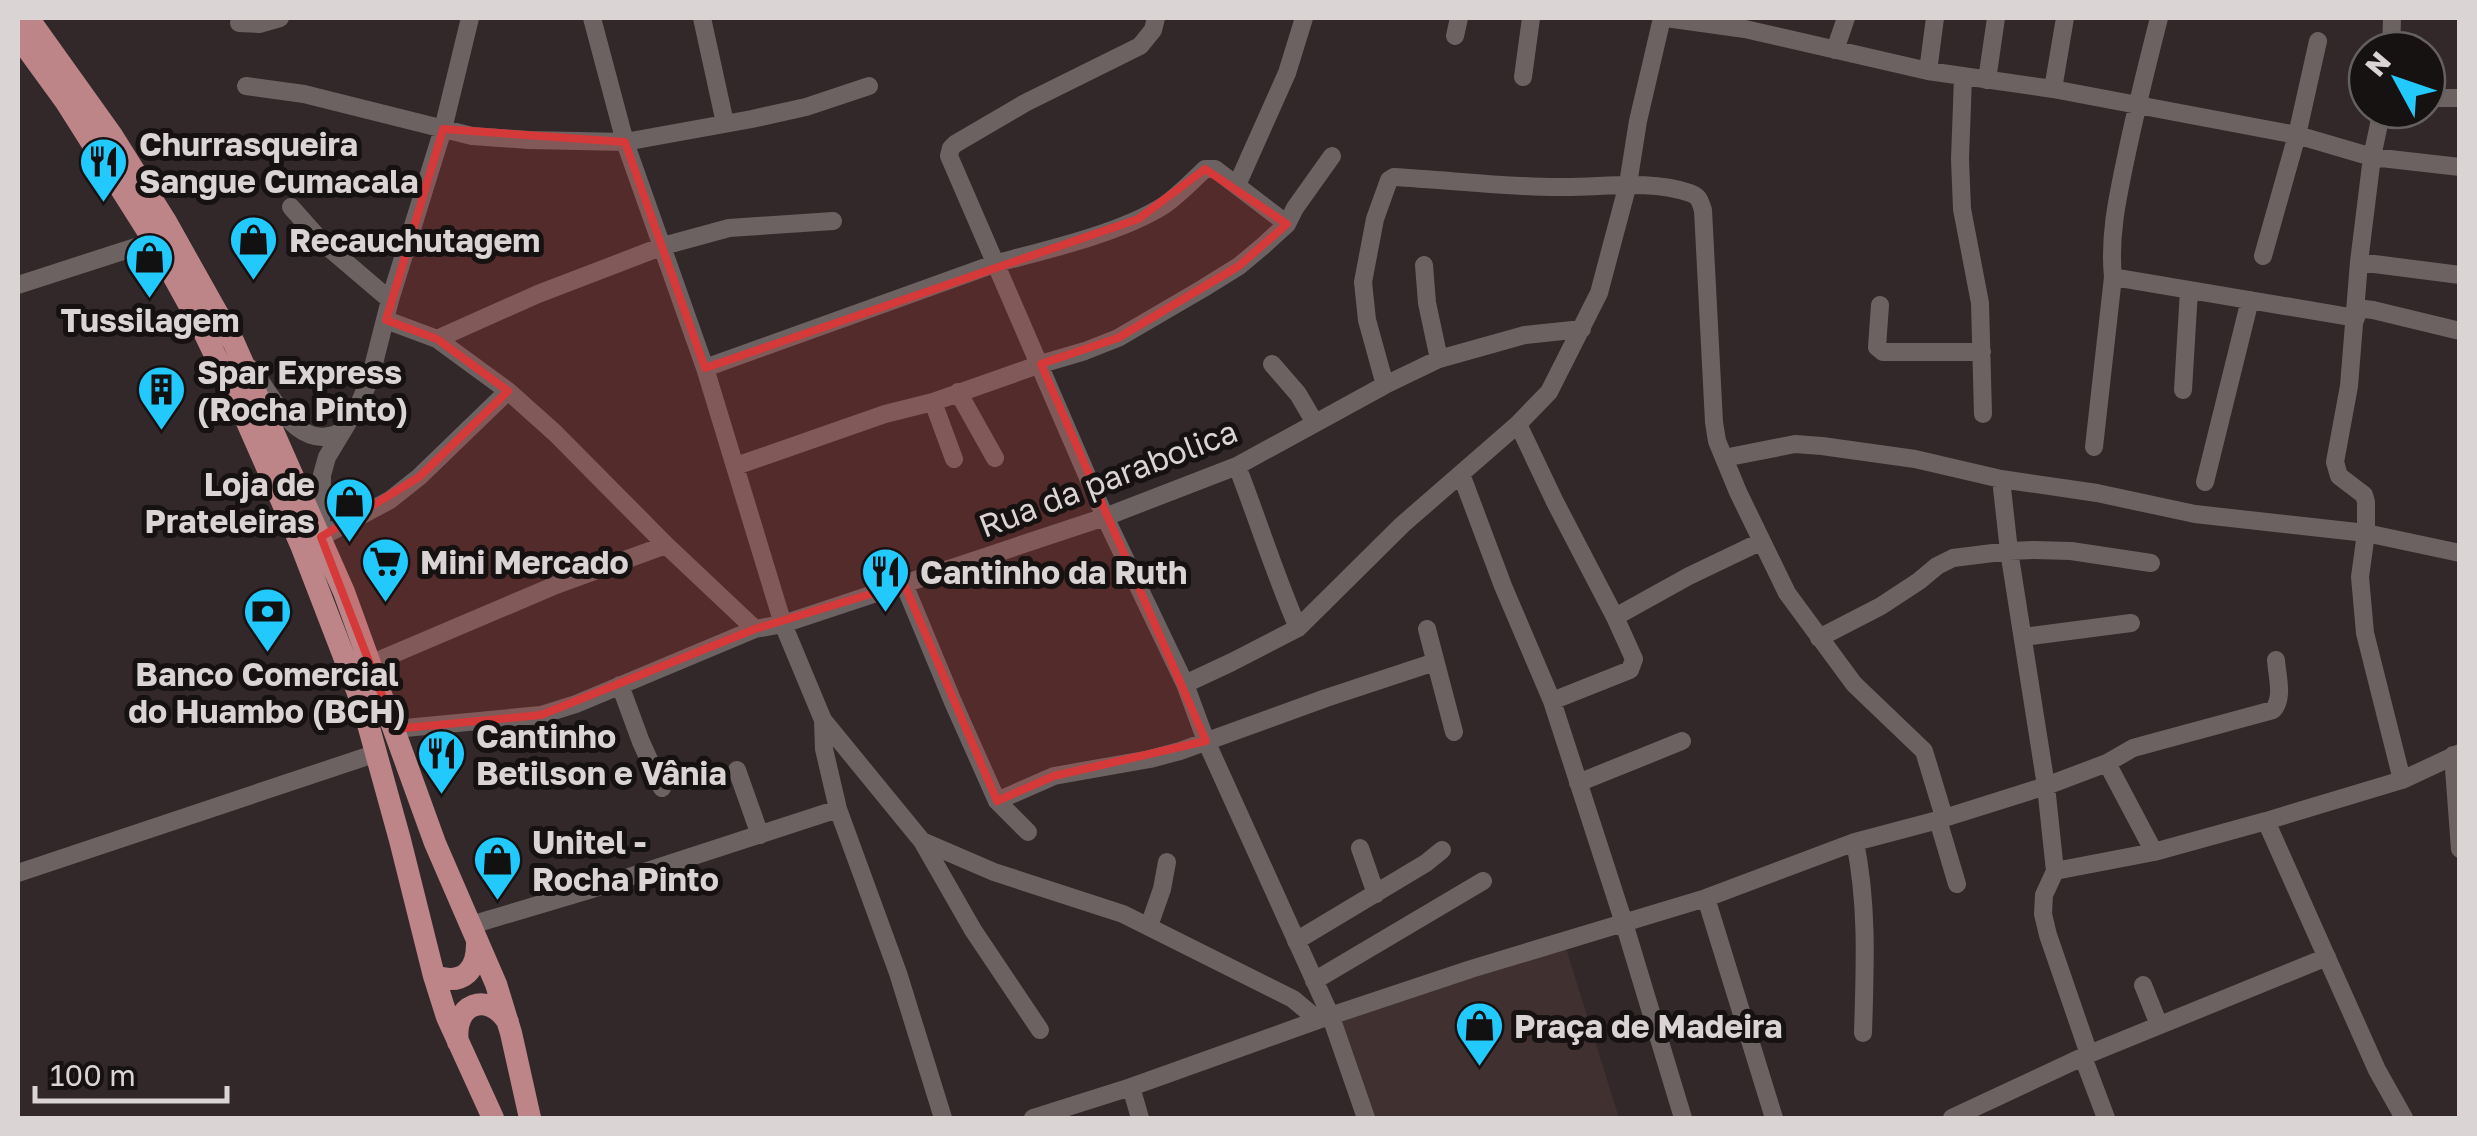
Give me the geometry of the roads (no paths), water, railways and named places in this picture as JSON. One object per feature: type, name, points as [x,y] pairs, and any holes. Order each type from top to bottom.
[{"type":"main road","points":[[28,18],[82,92],[165,220],[234,343],[344,592],[435,844],[474,932],[508,1022],[530,1118]]},
{"type":"main road","points":[[18,36],[25,64],[66,102],[154,241],[202,330],[301,545],[347,662],[377,753],[434,976],[458,1042],[493,1118]]},
{"type":"main road","points":[[434,976],[451,980],[466,973],[476,960],[474,932]]},
{"type":"main road","points":[[458,1042],[461,1016],[474,1006],[490,1006],[508,1022]]},
{"type":"street","points":[[239,23],[259,24],[280,18]]},
{"type":"street","points":[[470,18],[443,130],[390,300],[370,379],[327,457],[322,475],[321,537],[390,500],[419,478],[508,391]]},
{"type":"street","points":[[592,18],[625,142],[705,368],[784,624],[823,720],[922,841],[973,930],[1040,1030]]},
{"type":"street","points":[[702,18],[725,123]]},
{"type":"street","points":[[1156,18],[1153,30],[1140,46],[1025,103],[951,148],[949,156],[1314,981],[1324,1018],[1366,1118]]},
{"type":"street","points":[[1237,185],[1287,73],[1304,18]]},
{"type":"street","points":[[1523,77],[1531,18]]},
{"type":"street","points":[[1185,684],[1298,628],[1402,525],[1549,392],[1599,293],[1628,184],[1638,121],[1664,18],[1747,23],[1835,50],[1928,71],[2137,104],[2297,136],[2372,157],[2460,167]]},
{"type":"street","points":[[1835,50],[1846,18]]},
{"type":"street","points":[[1928,71],[1935,18]]},
{"type":"street","points":[[1987,80],[1996,18]]},
{"type":"street","points":[[2053,88],[2066,18]]},
{"type":"street","points":[[2094,447],[2113,277],[2114,218],[2159,18]]},
{"type":"street","points":[[2263,256],[2297,136],[2318,41]]},
{"type":"street","points":[[1963,77],[1962,210],[1980,302],[1983,414]]},
{"type":"street","points":[[246,86],[304,94],[472,136],[625,142],[806,106],[869,86]]},
{"type":"street","points":[[2378,130],[2359,262],[2349,386],[2335,462],[2339,476],[2364,495],[2366,502],[2360,577],[2366,632],[2402,780]]},
{"type":"street","points":[[736,466],[1118,338],[1239,266],[1287,224],[1332,156]]},
{"type":"street","points":[[705,368],[997,263],[1138,219],[1164,205],[1205,169],[1215,169],[1287,224]]},
{"type":"street","points":[[1385,386],[1366,320],[1362,282],[1389,180],[1558,188],[1628,184],[1695,194],[1700,199],[1717,441],[1760,542],[1787,593],[1854,684],[1924,751],[1958,884]]},
{"type":"street","points":[[291,207],[322,242],[390,300]]},
{"type":"street","points":[[437,340],[538,294],[662,246],[729,228],[833,221]]},
{"type":"street","points":[[18,285],[154,241]]},
{"type":"street","points":[[2359,262],[2460,275]]},
{"type":"street","points":[[1424,265],[1427,303],[1439,359]]},
{"type":"street","points":[[2113,277],[2250,300],[2356,313],[2372,310],[2460,331]]},
{"type":"street","points":[[2183,390],[2189,290]]},
{"type":"street","points":[[2205,482],[2250,300]]},
{"type":"street","points":[[1880,305],[1877,347],[1883,352],[1982,352]]},
{"type":"street","points":[[386,320],[437,340],[508,391],[755,629]]},
{"type":"street","name":"Rua da parabolica","points":[[394,729],[542,715],[576,704],[755,629],[784,624],[1106,516],[1238,466],[1439,359],[1525,335],[1582,329]]},
{"type":"street","points":[[234,343],[306,434],[320,438],[344,430]]},
{"type":"street","points":[[1272,364],[1298,394],[1315,423]]},
{"type":"street","points":[[958,392],[995,458]]},
{"type":"street","points":[[934,402],[954,459]]},
{"type":"street","points":[[1518,424],[1634,660],[1630,670],[1552,700]]},
{"type":"street","points":[[1724,458],[1795,444],[1822,446],[1915,459],[2002,480],[2097,493],[2195,514],[2366,533],[2460,553]]},
{"type":"street","points":[[1238,466],[1298,628]]},
{"type":"street","points":[[1461,474],[1552,700],[1682,1118]]},
{"type":"street","points":[[2002,480],[2055,871],[2044,895],[2045,923],[2106,1118]]},
{"type":"street","points":[[1615,617],[1760,542]]},
{"type":"street","points":[[370,664],[556,584],[666,545]]},
{"type":"street","points":[[1819,638],[1881,606],[1953,558],[2009,551],[2071,551],[2152,563]]},
{"type":"street","points":[[904,584],[997,801],[1028,832]]},
{"type":"street","points":[[2023,638],[2131,624]]},
{"type":"street","points":[[1428,629],[1454,732]]},
{"type":"street","points":[[1033,1118],[1132,1088],[1471,969],[1706,898],[1854,842],[2046,786],[2133,748],[2272,710],[2279,697],[2276,660]]},
{"type":"street","points":[[997,801],[1054,776],[1150,760],[1435,662]]},
{"type":"street","points":[[620,685],[662,788]]},
{"type":"street","points":[[823,720],[824,749],[838,809],[898,974],[943,1118]]},
{"type":"street","points":[[1578,782],[1682,741]]},
{"type":"street","points":[[18,872],[377,753]]},
{"type":"street","points":[[2055,871],[2154,852],[2266,821],[2402,780],[2456,754],[2460,849]]},
{"type":"street","points":[[2106,763],[2154,852]]},
{"type":"street","points":[[737,770],[760,834]]},
{"type":"street","points":[[474,932],[838,809]]},
{"type":"street","points":[[2266,821],[2377,1070],[2404,1118]]},
{"type":"street","points":[[922,841],[994,872],[1123,914],[1324,1018]]},
{"type":"street","points":[[1854,842],[1866,924],[1864,1032]]},
{"type":"street","points":[[1360,848],[1376,894]]},
{"type":"street","points":[[1296,941],[1442,850]]},
{"type":"street","points":[[1148,926],[1162,890],[1166,862]]},
{"type":"street","points":[[1314,981],[1483,881]]},
{"type":"street","points":[[1706,898],[1774,1118]]},
{"type":"street","points":[[1952,1118],[2160,1024],[2327,957]]},
{"type":"street","points":[[2143,984],[2160,1024]]},
{"type":"street","points":[[1132,1088],[1140,1118]]},
{"type":"place","name":"Churrasqueira Sangue Cumacala","points":[[104,204]]},
{"type":"place","name":"Recauchutagem","points":[[254,282]]},
{"type":"place","name":"Tussilagem","points":[[150,300]]},
{"type":"place","name":"Spar Express (Rocha Pinto)","points":[[162,432]]},
{"type":"place","name":"Loja de Prateleiras","points":[[350,544]]},
{"type":"place","name":"Mini Mercado","points":[[385,604]]},
{"type":"place","name":"Cantinho da Ruth","points":[[885,614]]},
{"type":"place","name":"Banco Comercial do Huambo (BCH)","points":[[267,654]]},
{"type":"place","name":"Cantinho Betilson e Vânia","points":[[441,796]]},
{"type":"place","name":"Unitel - Rocha Pinto","points":[[497,902]]},
{"type":"place","name":"Praça de Madeira","points":[[1479,1068]]}]
